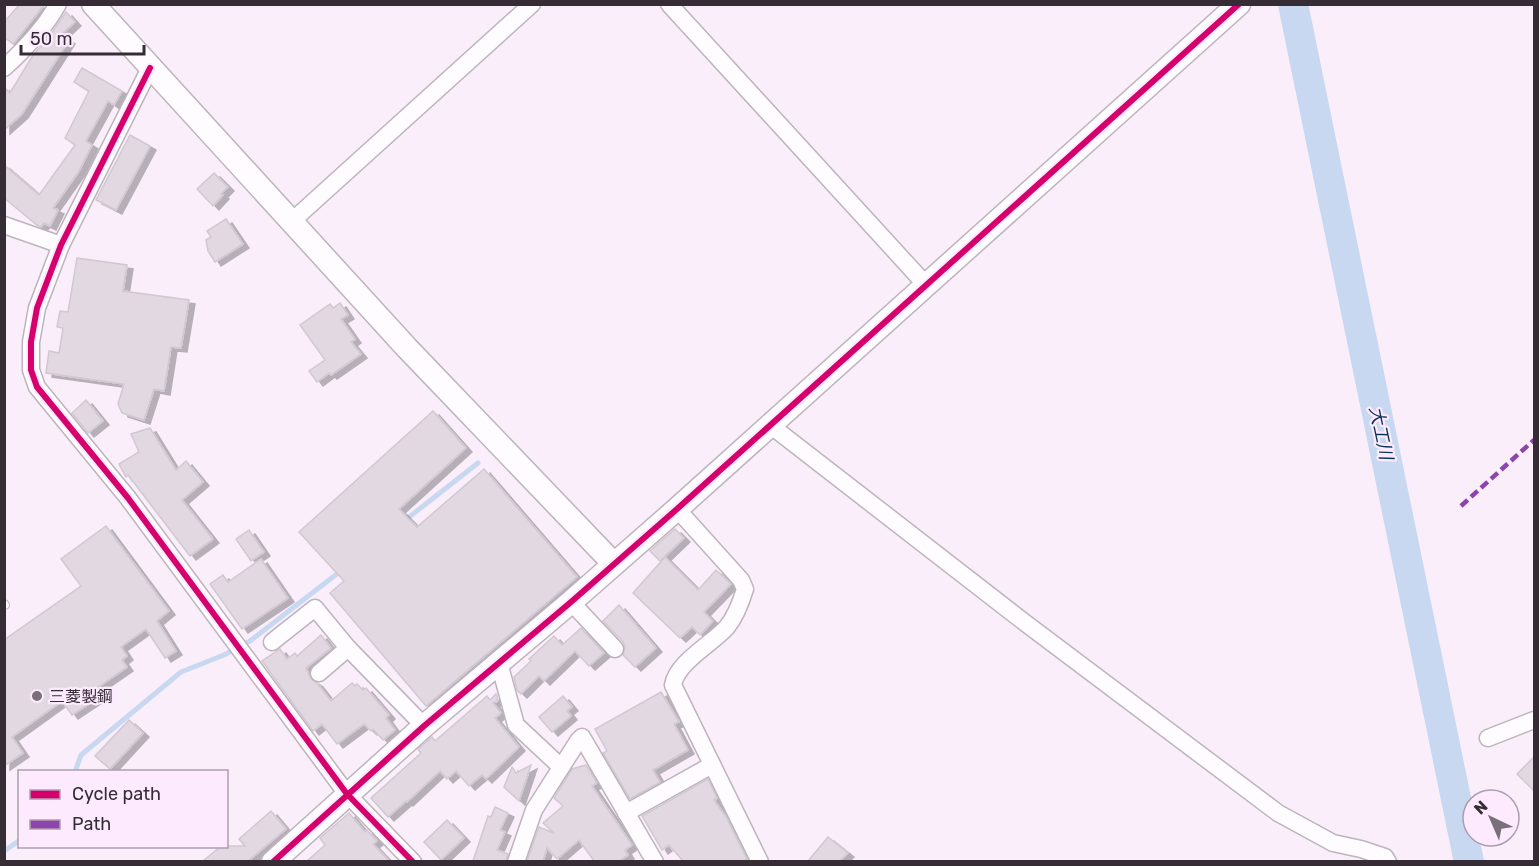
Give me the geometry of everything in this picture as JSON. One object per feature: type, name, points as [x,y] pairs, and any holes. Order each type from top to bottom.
[{"type":"street","points":[[4,68],[23,51],[49,20],[58,4]]},
{"type":"street","points":[[93,4],[407,348],[614,564]]},
{"type":"street","points":[[291,222],[532,4]]},
{"type":"street","points":[[669,4],[927,286]]},
{"type":"street","points":[[273,861],[424,726],[677,509],[1239,4]]},
{"type":"street","points":[[150,68],[61,245],[37,308],[31,342],[31,370],[37,387],[128,498],[347,794],[413,861]]},
{"type":"street","points":[[4,225],[61,245]]},
{"type":"street","points":[[770,425],[1024,622],[1278,813],[1333,843],[1361,849],[1384,857],[1388,861]]},
{"type":"street","points":[[677,509],[741,580],[745,589],[734,617],[726,629],[679,671],[674,678],[673,685],[760,861]]},
{"type":"street","points":[[571,602],[615,649]]},
{"type":"street","points":[[272,642],[315,608],[348,648],[424,726]]},
{"type":"street","points":[[319,673],[348,648]]},
{"type":"street","points":[[498,663],[516,725],[561,766]]},
{"type":"street","points":[[1488,738],[1534,720]]},
{"type":"street","points":[[516,861],[534,810],[561,766],[582,738],[655,861]]},
{"type":"street","points":[[626,813],[712,765]]},
{"type":"building","points":[[20,4],[45,4],[13,44],[4,37],[4,22]]},
{"type":"building","points":[[66,12],[75,22],[61,35],[69,40],[22,114],[4,130],[4,87],[10,93],[33,55]]},
{"type":"building","points":[[82,68],[122,91],[114,105],[108,101],[86,141],[92,145],[79,171],[53,208],[58,210],[50,226],[44,223],[41,227],[4,198],[4,165],[39,195],[75,145],[65,138],[89,91],[74,82]]},
{"type":"building","points":[[130,135],[150,146],[116,210],[96,200]]},
{"type":"building","points":[[214,173],[228,187],[213,206],[197,189]]},
{"type":"building","points":[[226,219],[243,244],[215,262],[208,251],[206,240],[211,237],[207,231]]},
{"type":"building","points":[[77,258],[127,265],[123,291],[189,300],[181,348],[171,347],[164,391],[154,389],[144,420],[122,413],[118,404],[124,384],[46,373],[49,351],[59,353],[63,328],[57,327],[60,311],[68,312]]},
{"type":"building","points":[[340,303],[348,315],[341,319],[355,339],[351,342],[361,354],[317,382],[309,371],[325,360],[300,325],[330,304],[333,308]]},
{"type":"building","points":[[86,400],[103,421],[88,433],[72,413]]},
{"type":"building","points":[[433,411],[466,448],[399,509],[417,527],[484,469],[577,577],[426,706],[330,593],[344,581],[299,532]]},
{"type":"building","points":[[150,428],[176,470],[186,461],[203,482],[182,500],[213,539],[190,556],[128,475],[126,477],[119,464],[139,452],[131,434]]},
{"type":"building","points":[[106,526],[169,611],[157,621],[176,651],[165,658],[146,629],[121,647],[127,656],[122,660],[127,667],[94,690],[99,697],[72,715],[62,701],[12,737],[23,753],[4,766],[4,640],[81,586],[61,559]]},
{"type":"building","points":[[675,529],[684,538],[660,561],[650,551]]},
{"type":"building","points":[[249,530],[264,552],[251,561],[236,539]]},
{"type":"building","points":[[665,557],[698,590],[716,570],[731,584],[704,612],[713,621],[700,635],[692,627],[680,638],[633,593]]},
{"type":"building","points":[[261,559],[288,598],[242,629],[210,584],[223,575],[228,582]]},
{"type":"building","points":[[619,605],[656,648],[635,667],[623,655],[625,647],[623,642],[603,621]]},
{"type":"building","points":[[581,628],[604,653],[589,666],[575,651],[544,681],[539,676],[521,694],[517,690],[514,677],[531,661],[529,659],[554,636],[562,645]]},
{"type":"building","points":[[321,635],[331,648],[306,668],[311,679],[331,701],[352,683],[355,686],[357,684],[363,690],[366,688],[389,715],[386,718],[395,730],[383,740],[373,729],[371,731],[364,724],[337,744],[322,724],[313,731],[262,661],[280,649],[287,659],[295,653],[297,656]]},
{"type":"building","points":[[661,692],[679,722],[674,724],[688,750],[653,770],[660,782],[630,799],[603,753],[607,751],[595,729]]},
{"type":"building","points":[[496,694],[498,700],[493,703],[501,713],[495,718],[519,747],[486,779],[482,775],[469,786],[456,771],[447,779],[440,771],[388,817],[371,798],[421,753],[418,749],[432,737],[435,741],[487,696],[490,700]]},
{"type":"building","points":[[563,696],[572,707],[567,711],[571,716],[552,732],[539,717]]},
{"type":"building","points":[[129,720],[143,733],[110,769],[95,756]]},
{"type":"building","points":[[1534,757],[1534,791],[1517,774]]},
{"type":"building","points":[[531,765],[519,801],[504,787],[512,767],[516,773]]},
{"type":"building","points":[[586,765],[597,783],[592,786],[632,845],[625,850],[628,855],[619,861],[594,861],[579,840],[557,859],[547,848],[543,861],[527,861],[539,827],[554,833],[543,823],[563,806],[554,798],[572,769]]},
{"type":"building","points":[[708,779],[717,798],[714,800],[726,817],[747,859],[743,861],[683,861],[669,845],[662,850],[642,816]]},
{"type":"building","points":[[495,807],[508,813],[500,830],[505,832],[497,850],[508,854],[506,861],[473,861],[488,816],[491,817]]},
{"type":"building","points":[[271,811],[286,829],[248,861],[203,861],[219,848],[245,846],[239,839]]},
{"type":"building","points":[[349,813],[365,832],[367,830],[377,841],[373,844],[389,861],[307,861],[325,845],[320,838]]},
{"type":"building","points":[[447,820],[464,838],[441,860],[424,842]]},
{"type":"building","points":[[828,837],[848,853],[840,861],[808,861]]},
{"type":"waterway","name":"大工川","points":[[1293,4],[1469,862]]},
{"type":"waterway","points":[[404,521],[478,463]]},
{"type":"waterway","points":[[76,770],[81,755],[181,672],[224,655],[250,641],[342,570]]},
{"type":"waterway","points":[[4,851],[18,841]]},
{"type":"marked path","points":[[1461,506],[1534,440]]},
{"type":"cycle path","points":[[273,862],[424,726],[677,509],[1239,4]]},
{"type":"cycle path","points":[[150,68],[61,245],[37,308],[31,342],[31,370],[37,387],[128,498],[347,794],[413,862]]},
{"type":"place","name":"三菱製鋼","points":[[37,696]]}]
